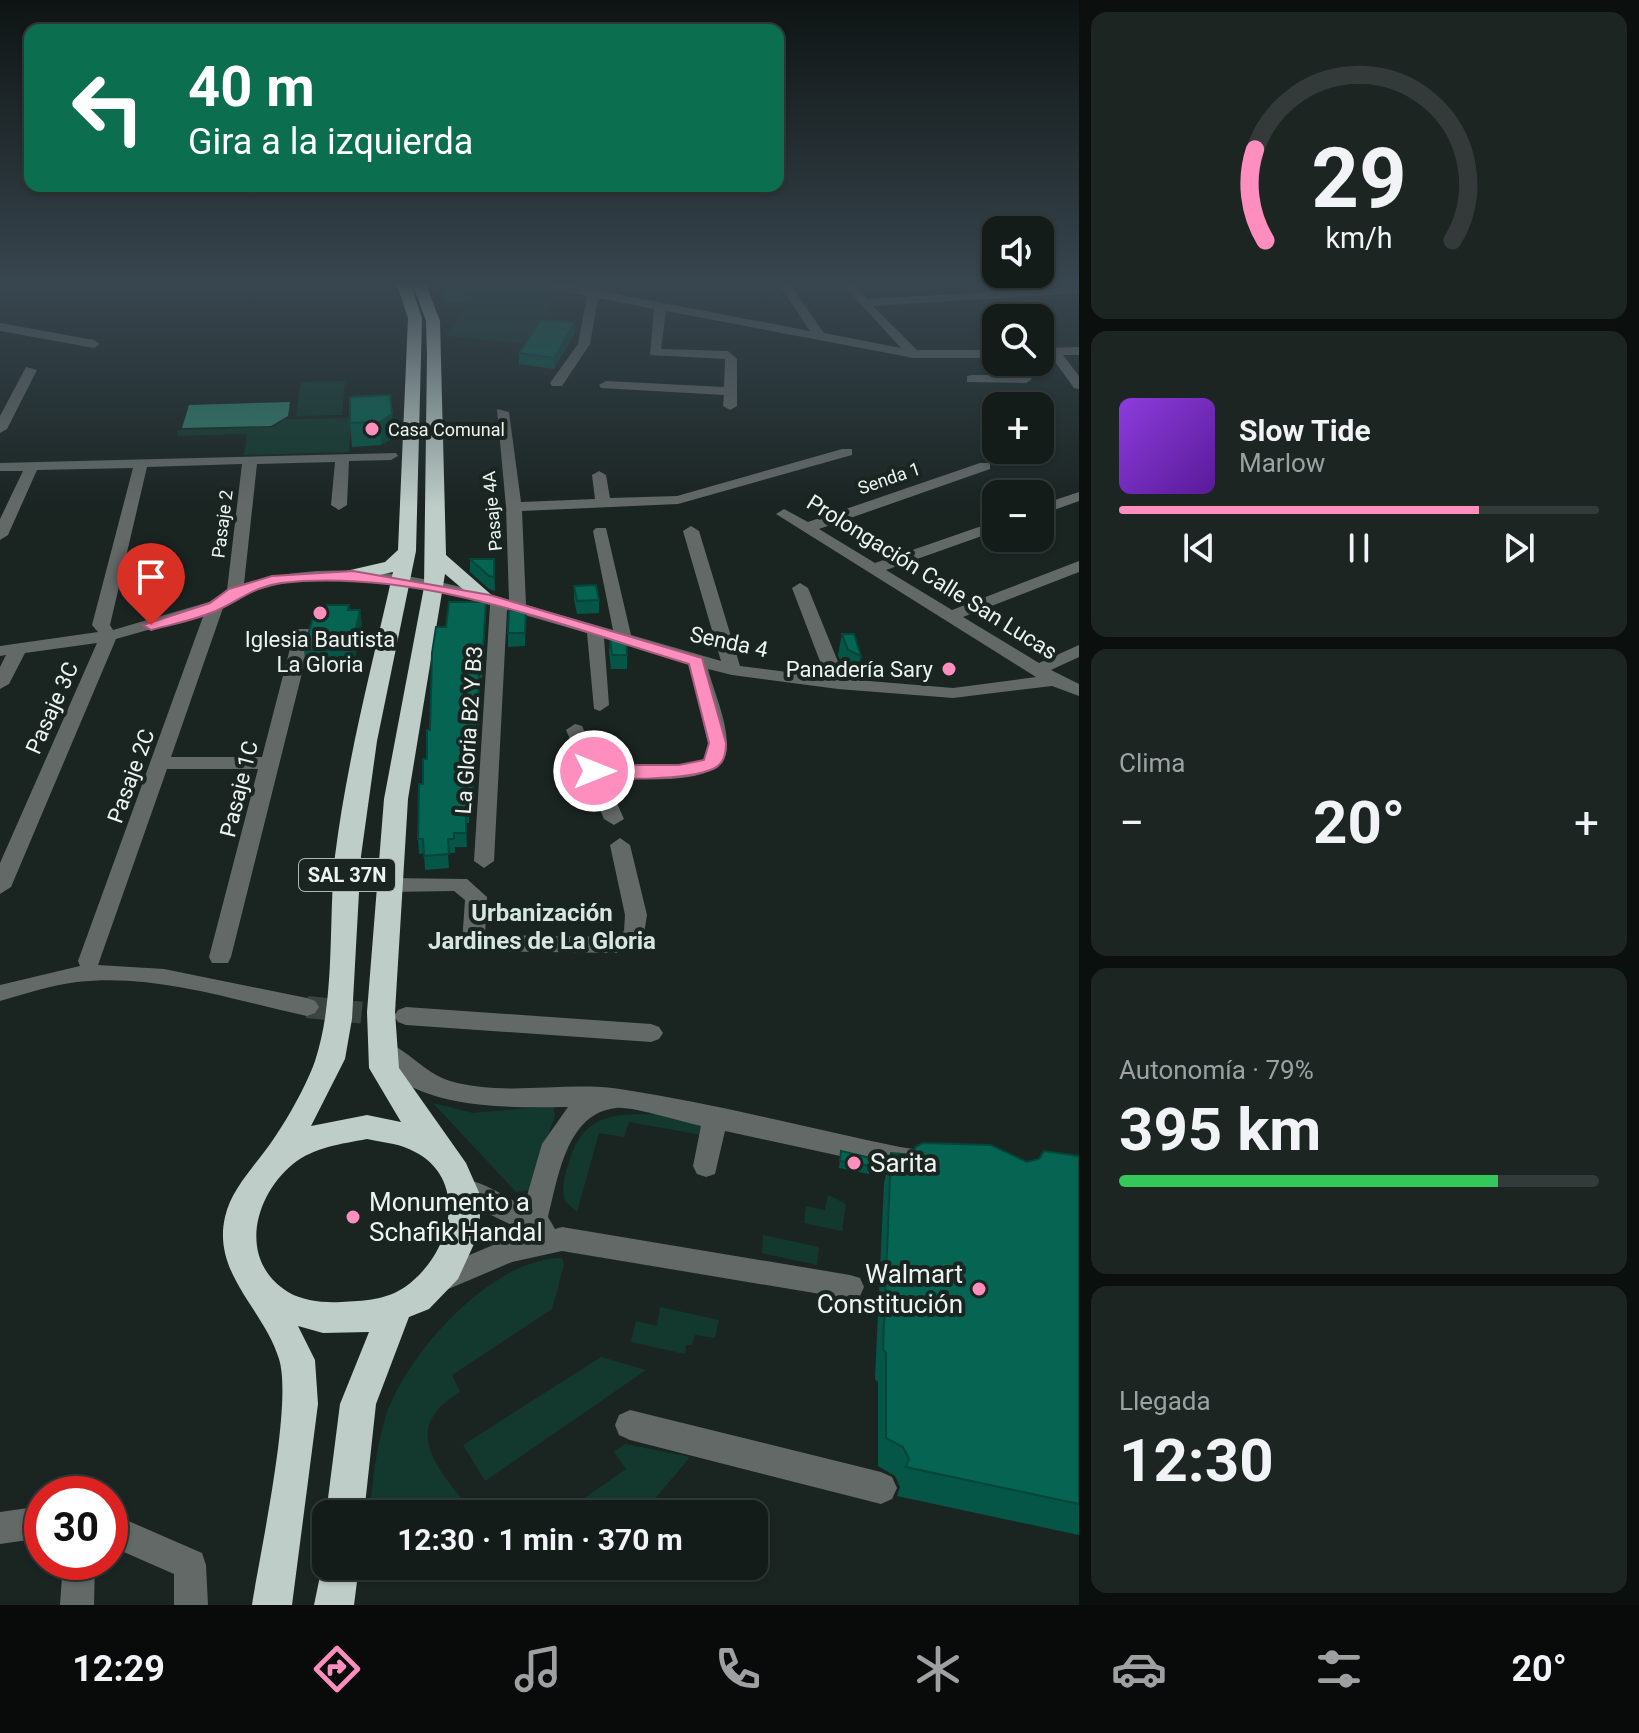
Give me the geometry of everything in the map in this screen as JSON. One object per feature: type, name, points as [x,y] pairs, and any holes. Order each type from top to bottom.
[{"type":"highway","name":"SAL 37N","points":[[272,1605],[300,1404],[297,1360],[264,1292],[241,1256],[238,1225],[248,1194],[275,1159],[319,1086],[330,1059],[338,1019],[348,856],[366,741],[407,551],[414,357]]},
{"type":"highway","name":"SAL 37N","points":[[264,1292],[297,1312],[324,1318],[353,1319],[395,1309],[436,1283],[453,1261],[464,1237],[467,1212],[463,1189],[393,1087],[384,1068],[381,1012],[387,885],[396,799],[436,557],[434,357]]},
{"type":"highway","points":[[353,575],[392,566],[407,551]]},
{"type":"highway","points":[[436,557],[486,599]]},
{"type":"highway","points":[[353,575],[383,589],[394,611]]},
{"type":"highway","points":[[431,599],[440,603],[486,599]]},
{"type":"highway","name":"SAL 37N","points":[[275,1159],[307,1139],[354,1127],[402,1133],[440,1155]]},
{"type":"highway","points":[[347,1500],[358,1404],[395,1309]]},
{"type":"highway","points":[[334,1605],[337,1580]]},
{"type":"street","points":[[557,383],[575,357]]},
{"type":"street","points":[[729,357],[730,406]]},
{"type":"street","points":[[1054,359],[1079,385]]},
{"type":"street","points":[[0,429],[31,370]]},
{"type":"street","points":[[972,379],[1029,384],[1025,376]]},
{"type":"street","points":[[606,385],[731,391]]},
{"type":"street","name":"Pasaje 4A","points":[[502,412],[514,507],[518,607]]},
{"type":"street","points":[[514,507],[678,500],[847,452]]},
{"type":"street","points":[[0,467],[391,456]]},
{"type":"street","points":[[339,505],[342,457]]},
{"type":"street","name":"Pasaje 2","points":[[235,592],[250,460]]},
{"type":"street","points":[[109,636],[101,625],[141,463]]},
{"type":"street","points":[[0,535],[32,466]]},
{"type":"street","name":"Senda 1","points":[[806,528],[985,466]]},
{"type":"street","points":[[599,475],[603,503]]},
{"type":"street","points":[[1054,505],[1079,496]]},
{"type":"street","name":"Prolongación Calle San Lucas","points":[[784,514],[1054,680],[1079,691]]},
{"type":"street","points":[[601,531],[623,638]]},
{"type":"street","points":[[691,531],[732,670]]},
{"type":"street","points":[[873,569],[982,531]]},
{"type":"street","points":[[951,616],[1079,566]]},
{"type":"street","points":[[0,684],[9,650],[109,636],[215,606],[235,592],[277,579],[353,575],[402,581],[431,599]]},
{"type":"street","points":[[800,588],[838,684]]},
{"type":"street","name":"Senda 4","points":[[486,599],[732,670],[838,684],[953,693],[1054,680]]},
{"type":"street","name":"La Gloria B2 Y B3","points":[[484,861],[486,599]]},
{"type":"street","name":"Pasaje 2C","points":[[89,961],[215,606]]},
{"type":"street","points":[[595,630],[600,705]]},
{"type":"street","name":"Pasaje 1C","points":[[220,957],[303,633]]},
{"type":"street","name":"Pasaje 3C","points":[[0,887],[109,636]]},
{"type":"street","points":[[1038,670],[1079,650]]},
{"type":"street","points":[[594,771],[679,770],[710,764],[717,756],[718,743],[697,661]]},
{"type":"street","points":[[575,730],[614,819]]},
{"type":"street","points":[[161,763],[270,763]]},
{"type":"street","points":[[387,885],[459,884],[476,897],[473,943],[616,945],[635,935],[636,915],[620,845]]},
{"type":"street","points":[[0,993],[77,974],[109,973],[162,977],[307,1007]]},
{"type":"street","points":[[406,1016],[651,1033]]},
{"type":"street","points":[[383,1050],[424,1082],[451,1091],[506,1098],[615,1098],[900,1158],[941,1159]]},
{"type":"street","points":[[533,1222],[555,1144],[579,1112],[615,1098]]},
{"type":"street","points":[[706,1166],[715,1119]]},
{"type":"street","points":[[463,1189],[562,1239],[850,1287]]},
{"type":"street","points":[[436,1283],[508,1251],[562,1239]]},
{"type":"street","points":[[630,1425],[881,1488]]},
{"type":"street","points":[[0,1528],[24,1525]]},
{"type":"street","points":[[128,1537],[190,1565],[191,1605]]},
{"type":"street","points":[[77,1605],[78,1580]]},
{"type":"shaded area","points":[[345,381],[342,415],[296,416],[301,382]]},
{"type":"shaded area","points":[[290,402],[288,416],[271,426],[182,428],[189,405]]},
{"type":"shaded area","points":[[351,418],[349,452],[244,455],[247,434],[177,436],[178,430],[274,427],[284,419]]},
{"type":"shaded area","points":[[433,1103],[473,1113],[553,1106],[555,1116],[529,1190],[516,1192]]},
{"type":"shaded area","points":[[666,1114],[705,1119],[702,1135],[629,1122],[624,1137],[599,1133],[577,1212],[565,1201],[564,1185],[570,1159],[585,1131],[596,1123],[620,1115]]},
{"type":"shaded area","points":[[828,1195],[846,1204],[842,1231],[804,1223],[806,1206],[825,1210]]},
{"type":"shaded area","points":[[763,1235],[819,1247],[817,1265],[762,1253]]},
{"type":"shaded area","points":[[562,1258],[564,1265],[552,1309],[452,1375],[460,1392],[441,1406],[431,1420],[428,1435],[430,1450],[463,1500],[371,1500],[386,1416],[413,1365],[432,1338],[481,1291],[535,1262]]},
{"type":"shaded area","points":[[660,1307],[719,1320],[715,1338],[695,1335],[692,1345],[686,1345],[685,1354],[631,1342],[636,1321],[657,1326]]},
{"type":"shaded area","points":[[601,1357],[646,1370],[485,1481],[463,1445]]},
{"type":"shaded area","points":[[625,1444],[690,1457],[654,1500],[582,1500],[626,1469],[614,1452]]},
{"type":"building","points":[[390,395],[392,414],[380,422],[350,423],[350,397]]},
{"type":"building","points":[[470,559],[494,559],[494,577],[489,576]]},
{"type":"building","points":[[596,585],[599,600],[577,601],[574,586]]},
{"type":"building","points":[[449,602],[486,602],[482,664],[479,664],[478,726],[472,727],[473,799],[469,799],[469,809],[466,809],[466,833],[454,833],[454,839],[448,839],[449,854],[424,856],[423,839],[418,839],[419,784],[423,784],[423,759],[427,759],[436,627],[446,627]]},
{"type":"building","points":[[327,605],[349,605],[348,610],[360,610],[351,650],[304,650],[315,610],[326,610]]},
{"type":"building","points":[[509,610],[526,611],[525,633],[508,633]]},
{"type":"building","points":[[842,634],[854,634],[861,656],[848,650]]},
{"type":"building","points":[[626,638],[627,655],[612,655],[610,639]]},
{"type":"building","name":"Walmart Constitución","points":[[923,1143],[991,1145],[1027,1162],[1039,1159],[1044,1151],[1079,1156],[1079,1504],[906,1467],[909,1459],[903,1447],[886,1438],[886,1353],[883,1349],[891,1153],[915,1155],[915,1147]]},
{"type":"building","points":[[841,1151],[871,1158],[871,1166],[840,1161]]},
{"type":"tunnel","points":[[307,1007],[395,1016]]},
{"type":"place","name":"Casa Comunal","points":[[372,429]]},
{"type":"place","name":"Iglesia Bautista La Gloria","points":[[320,613]]},
{"type":"place","name":"Panadería Sary","points":[[949,669]]},
{"type":"place","name":"Sarita","points":[[854,1163]]},
{"type":"place","name":"Monumento a Schafik Handal","points":[[353,1217]]},
{"type":"place","name":"Walmart Constitución","points":[[979,1289]]},
{"type":"district","name":"Urbanización Jardines de La Gloria","points":[[542,927]]},
{"type":"route","points":[[151,625],[215,606],[235,592],[277,579],[353,575],[402,581],[485,598],[697,661],[718,743],[717,756],[710,764],[679,770],[594,771]]}]
